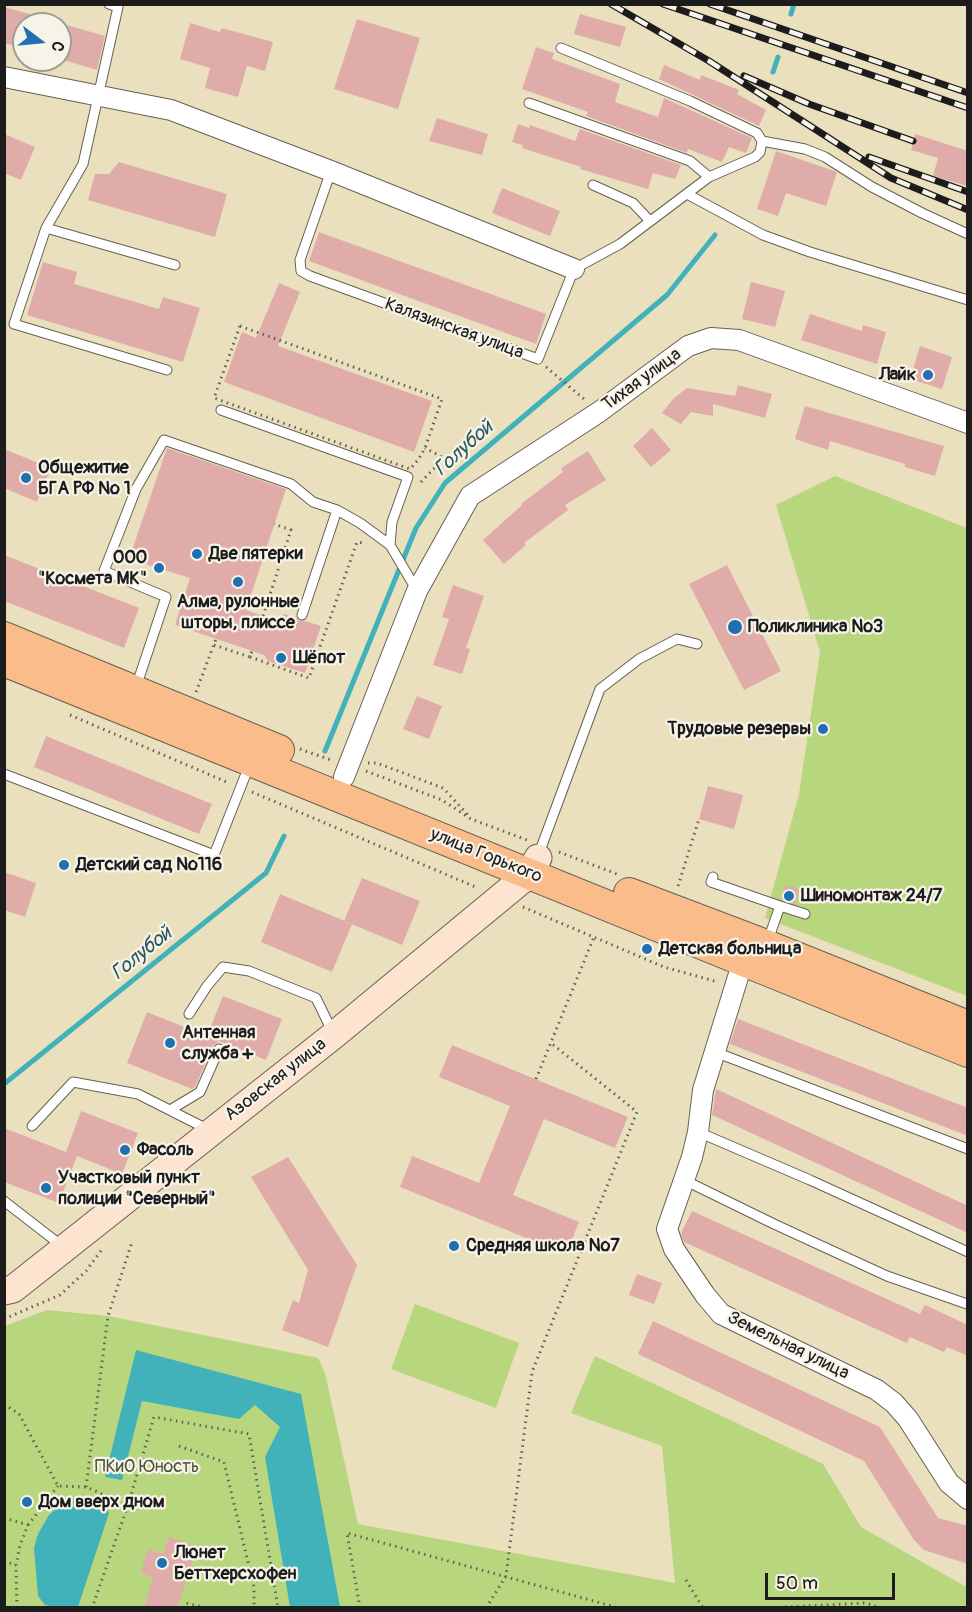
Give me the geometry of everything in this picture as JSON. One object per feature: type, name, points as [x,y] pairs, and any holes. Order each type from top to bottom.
[{"type":"main road","name":"улица Горького","points":[[4,637],[346,771],[533,866]]},
{"type":"main road","name":"улица Горького","points":[[4,661],[251,761],[533,866],[755,953],[968,1026]]},
{"type":"main road","name":"Азовская улица","points":[[4,1291],[13,1289],[334,1035],[533,866]]},
{"type":"main road","name":"улица Горького","points":[[755,953],[968,1052]]},
{"type":"street","points":[[4,77],[171,110],[331,171],[574,269]]},
{"type":"street","name":"Тихая улица","points":[[346,771],[415,585],[470,496],[599,412],[688,346],[711,338],[739,340],[968,423]]},
{"type":"street","name":"Земельная улица","points":[[755,953],[715,1052],[703,1090],[698,1132],[667,1229],[674,1249],[714,1308],[721,1314],[877,1390],[894,1403],[908,1419],[949,1483],[968,1498]]},
{"type":"lane","points":[[109,4],[118,7],[83,164],[46,228],[14,324],[167,370]]},
{"type":"lane","points":[[561,48],[690,101],[757,133],[762,141],[760,152],[755,157],[709,177],[620,244],[574,269]]},
{"type":"lane","points":[[529,103],[690,161],[709,177]]},
{"type":"lane","points":[[762,141],[805,149],[825,157],[872,187],[968,234]]},
{"type":"lane","name":"Калязинская улица","points":[[331,171],[300,260],[301,271],[310,276],[538,359],[574,269]]},
{"type":"lane","points":[[593,185],[633,203],[650,221]]},
{"type":"lane","points":[[687,194],[763,234],[810,252],[968,300]]},
{"type":"lane","points":[[46,228],[175,266]]},
{"type":"lane","points":[[221,410],[408,477],[392,522],[390,545]]},
{"type":"lane","points":[[134,689],[139,683],[166,597],[104,572],[136,489],[164,440],[291,484],[313,502],[337,510],[390,545],[415,585]]},
{"type":"lane","points":[[302,615],[337,510]]},
{"type":"lane","points":[[533,866],[600,689],[639,659],[677,639],[697,644]]},
{"type":"lane","points":[[4,774],[214,855],[251,761]]},
{"type":"lane","points":[[713,877],[711,882],[806,915]]},
{"type":"lane","points":[[755,953],[780,906]]},
{"type":"lane","points":[[189,1014],[207,986],[223,968],[249,971],[316,998],[334,1035]]},
{"type":"lane","points":[[170,1110],[200,1092],[219,1049]]},
{"type":"lane","points":[[715,1052],[968,1149]]},
{"type":"lane","points":[[32,1126],[73,1083],[138,1094],[211,1131]]},
{"type":"lane","points":[[698,1132],[968,1252]]},
{"type":"lane","points":[[684,1180],[887,1276],[967,1304]]},
{"type":"lane","points":[[4,1202],[64,1248]]},
{"type":"path","points":[[240,326],[442,399],[425,447],[410,469],[214,398],[240,326]]},
{"type":"path","points":[[538,359],[599,412]]},
{"type":"path","points":[[420,483],[444,458],[425,447]]},
{"type":"path","points":[[263,616],[291,530],[274,524]]},
{"type":"path","points":[[214,645],[309,678],[357,542],[390,545]]},
{"type":"path","points":[[195,695],[216,639]]},
{"type":"path","points":[[250,657],[252,651]]},
{"type":"path","points":[[377,763],[443,789],[471,819],[442,800],[346,771],[377,763]]},
{"type":"path","points":[[678,886],[699,819]]},
{"type":"path","points":[[536,1079],[594,937]]},
{"type":"path","points":[[486,1608],[506,1576],[532,1372],[637,1112],[551,1042]]},
{"type":"path","points":[[86,1487],[108,1316],[132,1242]]},
{"type":"path","points":[[4,1404],[20,1414],[58,1486]]},
{"type":"path","points":[[92,1608],[128,1505],[153,1417],[249,1434],[278,1608]]},
{"type":"path","points":[[179,1446],[224,1462],[254,1587],[254,1608]]},
{"type":"path","points":[[58,1486],[86,1487],[128,1505]]},
{"type":"path","points":[[17,1608],[16,1565],[20,1545],[28,1525],[58,1486]]},
{"type":"path","points":[[4,1518],[28,1525]]},
{"type":"path","points":[[360,1608],[347,1533],[619,1608]]},
{"type":"path","points":[[4,1561],[16,1565]]},
{"type":"path","points":[[686,1580],[703,1608]]},
{"type":"path","points":[[184,1608],[186,1603],[206,1608]]},
{"type":"path","points":[[767,1608],[866,1603],[881,1608]]},
{"type":"green space","name":"Трудовые резервы","points":[[835,476],[967,528],[967,996],[765,918],[799,794],[820,652],[776,505]]},
{"type":"green space","points":[[415,1304],[519,1343],[496,1408],[391,1369]]},
{"type":"green space","name":"ПКиО Юность","points":[[47,1310],[108,1316],[318,1358],[325,1373],[358,1524],[675,1583],[662,1446],[571,1413],[595,1356],[823,1464],[861,1527],[968,1588],[967,1608],[5,1608],[5,1326]]},
{"type":"water","points":[[136,1350],[301,1394],[340,1607],[290,1607],[265,1457],[280,1427],[255,1405],[239,1419],[142,1401],[122,1480],[105,1477]]},
{"type":"water","points":[[81,1497],[104,1504],[109,1513],[78,1607],[45,1605],[38,1596],[34,1548],[38,1534],[49,1515],[61,1504]]},
{"type":"building","points":[[4,7],[22,12],[12,12],[12,45],[4,43]]},
{"type":"building","points":[[580,14],[626,27],[620,47],[574,34]]},
{"type":"building","points":[[357,19],[420,38],[398,109],[334,89]]},
{"type":"building","points":[[190,23],[220,32],[222,28],[273,42],[265,71],[247,66],[238,97],[205,88],[210,68],[180,59]]},
{"type":"building","points":[[72,26],[105,36],[97,70],[72,63]]},
{"type":"building","points":[[536,47],[554,53],[552,59],[620,84],[615,102],[658,117],[664,98],[752,138],[746,153],[729,147],[722,162],[688,149],[687,153],[586,116],[588,112],[522,89]]},
{"type":"building","points":[[664,65],[700,80],[701,75],[739,90],[737,94],[766,110],[759,126],[659,79]]},
{"type":"building","points":[[437,118],[488,134],[482,155],[429,141]]},
{"type":"building","points":[[518,124],[529,128],[530,125],[575,141],[580,129],[681,165],[675,179],[653,173],[648,189],[580,169],[581,167],[522,148],[523,145],[512,142]]},
{"type":"building","points":[[4,134],[35,147],[21,180],[4,173]]},
{"type":"building","points":[[915,134],[968,151],[968,186],[933,176],[938,158],[911,150]]},
{"type":"building","points":[[776,151],[837,172],[826,206],[786,193],[778,216],[757,209]]},
{"type":"building","points":[[119,162],[227,194],[215,237],[88,200],[95,174],[109,174]]},
{"type":"building","points":[[502,188],[560,211],[550,236],[492,213]]},
{"type":"building","points":[[319,232],[546,314],[536,344],[309,261]]},
{"type":"building","points":[[43,262],[77,272],[74,284],[159,309],[163,297],[200,308],[183,362],[27,315]]},
{"type":"building","points":[[751,282],[785,291],[775,327],[742,319]]},
{"type":"building","points":[[279,283],[300,292],[278,346],[432,401],[414,452],[224,382],[242,332],[256,338]]},
{"type":"building","points":[[810,314],[862,331],[863,325],[886,332],[877,364],[801,340]]},
{"type":"building","points":[[920,346],[952,357],[942,389],[910,379]]},
{"type":"building","points":[[738,385],[772,394],[765,418],[713,404],[713,416],[691,412],[681,424],[662,413],[673,399],[687,388],[735,396]]},
{"type":"building","points":[[805,406],[944,446],[935,476],[905,467],[905,464],[830,441],[828,450],[795,439]]},
{"type":"building","points":[[652,428],[671,450],[651,467],[633,446]]},
{"type":"building","name":"Две пятерки","points":[[167,448],[286,489],[246,610],[275,620],[284,614],[299,621],[321,626],[305,673],[268,661],[264,655],[175,625],[190,578],[129,559]]},
{"type":"building","name":"Общежитие БГА РФ № 1","points":[[4,449],[51,468],[37,502],[4,488]]},
{"type":"building","points":[[588,451],[606,480],[565,505],[568,510],[524,543],[526,545],[504,564],[483,540],[521,504],[563,472],[561,468]]},
{"type":"building","points":[[4,555],[139,608],[124,648],[4,601]]},
{"type":"building","name":"Поликлиника №3","points":[[727,565],[781,671],[744,690],[689,584]]},
{"type":"building","points":[[453,585],[484,596],[466,648],[470,649],[462,674],[433,665],[449,619],[442,617]]},
{"type":"building","points":[[417,696],[442,706],[429,739],[403,729]]},
{"type":"building","points":[[46,736],[212,804],[199,834],[34,767]]},
{"type":"building","points":[[708,786],[743,795],[734,829],[699,819]]},
{"type":"building","points":[[4,872],[36,883],[25,917],[4,910]]},
{"type":"building","points":[[362,878],[420,901],[402,945],[344,921]]},
{"type":"building","name":"Шиномонтаж 24/7","points":[[785,885],[799,889],[795,904],[781,899]]},
{"type":"building","points":[[280,894],[352,924],[332,972],[261,942]]},
{"type":"building","points":[[223,996],[282,1019],[266,1060],[207,1036]]},
{"type":"building","points":[[147,1012],[219,1041],[213,1046],[195,1087],[192,1089],[127,1063]]},
{"type":"building","points":[[738,1019],[968,1108],[968,1136],[730,1044]]},
{"type":"building","points":[[452,1045],[628,1117],[615,1148],[544,1119],[513,1195],[579,1222],[566,1254],[400,1187],[412,1156],[479,1183],[510,1106],[439,1077]]},
{"type":"building","points":[[716,1089],[968,1206],[968,1233],[712,1115]]},
{"type":"building","points":[[81,1111],[138,1133],[122,1174],[77,1156],[59,1203],[4,1182],[4,1128],[66,1152]]},
{"type":"building","points":[[288,1157],[357,1265],[328,1347],[282,1330],[293,1300],[299,1303],[308,1270],[251,1177]]},
{"type":"building","points":[[692,1211],[920,1314],[925,1305],[968,1325],[968,1356],[947,1347],[944,1352],[910,1337],[907,1343],[684,1242],[681,1233]]},
{"type":"building","points":[[637,1274],[662,1283],[654,1304],[629,1295]]},
{"type":"building","points":[[653,1321],[880,1427],[938,1518],[968,1526],[968,1564],[924,1550],[914,1540],[864,1461],[638,1354]]},
{"type":"building","points":[[169,1537],[197,1547],[177,1608],[144,1608],[153,1578],[141,1572],[148,1549],[163,1554]]},
{"type":"waterway","name":"Голубой","points":[[791,14],[794,4]]},
{"type":"waterway","name":"Голубой","points":[[773,72],[778,57]]},
{"type":"waterway","name":"Голубой","points":[[325,751],[416,528],[445,483],[667,295],[715,235]]},
{"type":"waterway","name":"Голубой","points":[[4,1084],[266,873],[284,836]]},
{"type":"railway","points":[[611,4],[709,61],[891,178],[968,210]]},
{"type":"railway","points":[[663,4],[968,108]]},
{"type":"railway","points":[[710,4],[968,93]]},
{"type":"railway","points":[[744,76],[809,104],[913,141]]},
{"type":"railway","points":[[869,157],[968,192]]},
{"type":"place","name":"Лайк","points":[[928,375]]},
{"type":"place","name":"Общежитие БГА РФ № 1","points":[[26,478]]},
{"type":"place","name":"Две пятерки","points":[[197,554]]},
{"type":"place","name":"ООО \"Космета МК\"","points":[[159,568]]},
{"type":"place","name":"Алма, рулонные шторы, плиссе","points":[[238,582]]},
{"type":"place","name":"Поликлиника №3","points":[[735,627]]},
{"type":"place","name":"Шёпот","points":[[281,658]]},
{"type":"place","name":"Трудовые резервы","points":[[823,729]]},
{"type":"place","name":"Детский сад №116","points":[[64,865]]},
{"type":"place","name":"Шиномонтаж 24/7","points":[[789,896]]},
{"type":"place","name":"Детская больница","points":[[647,949]]},
{"type":"place","name":"Антенная служба +","points":[[170,1043]]},
{"type":"place","name":"Фасоль","points":[[125,1150]]},
{"type":"place","name":"Участковый пункт полиции \"Северный\"","points":[[46,1188]]},
{"type":"place","name":"Средняя школа №7","points":[[454,1246]]},
{"type":"place","name":"Дом вверх дном","points":[[27,1502]]},
{"type":"place","name":"Люнет Беттхерсхофен","points":[[162,1563]]}]
